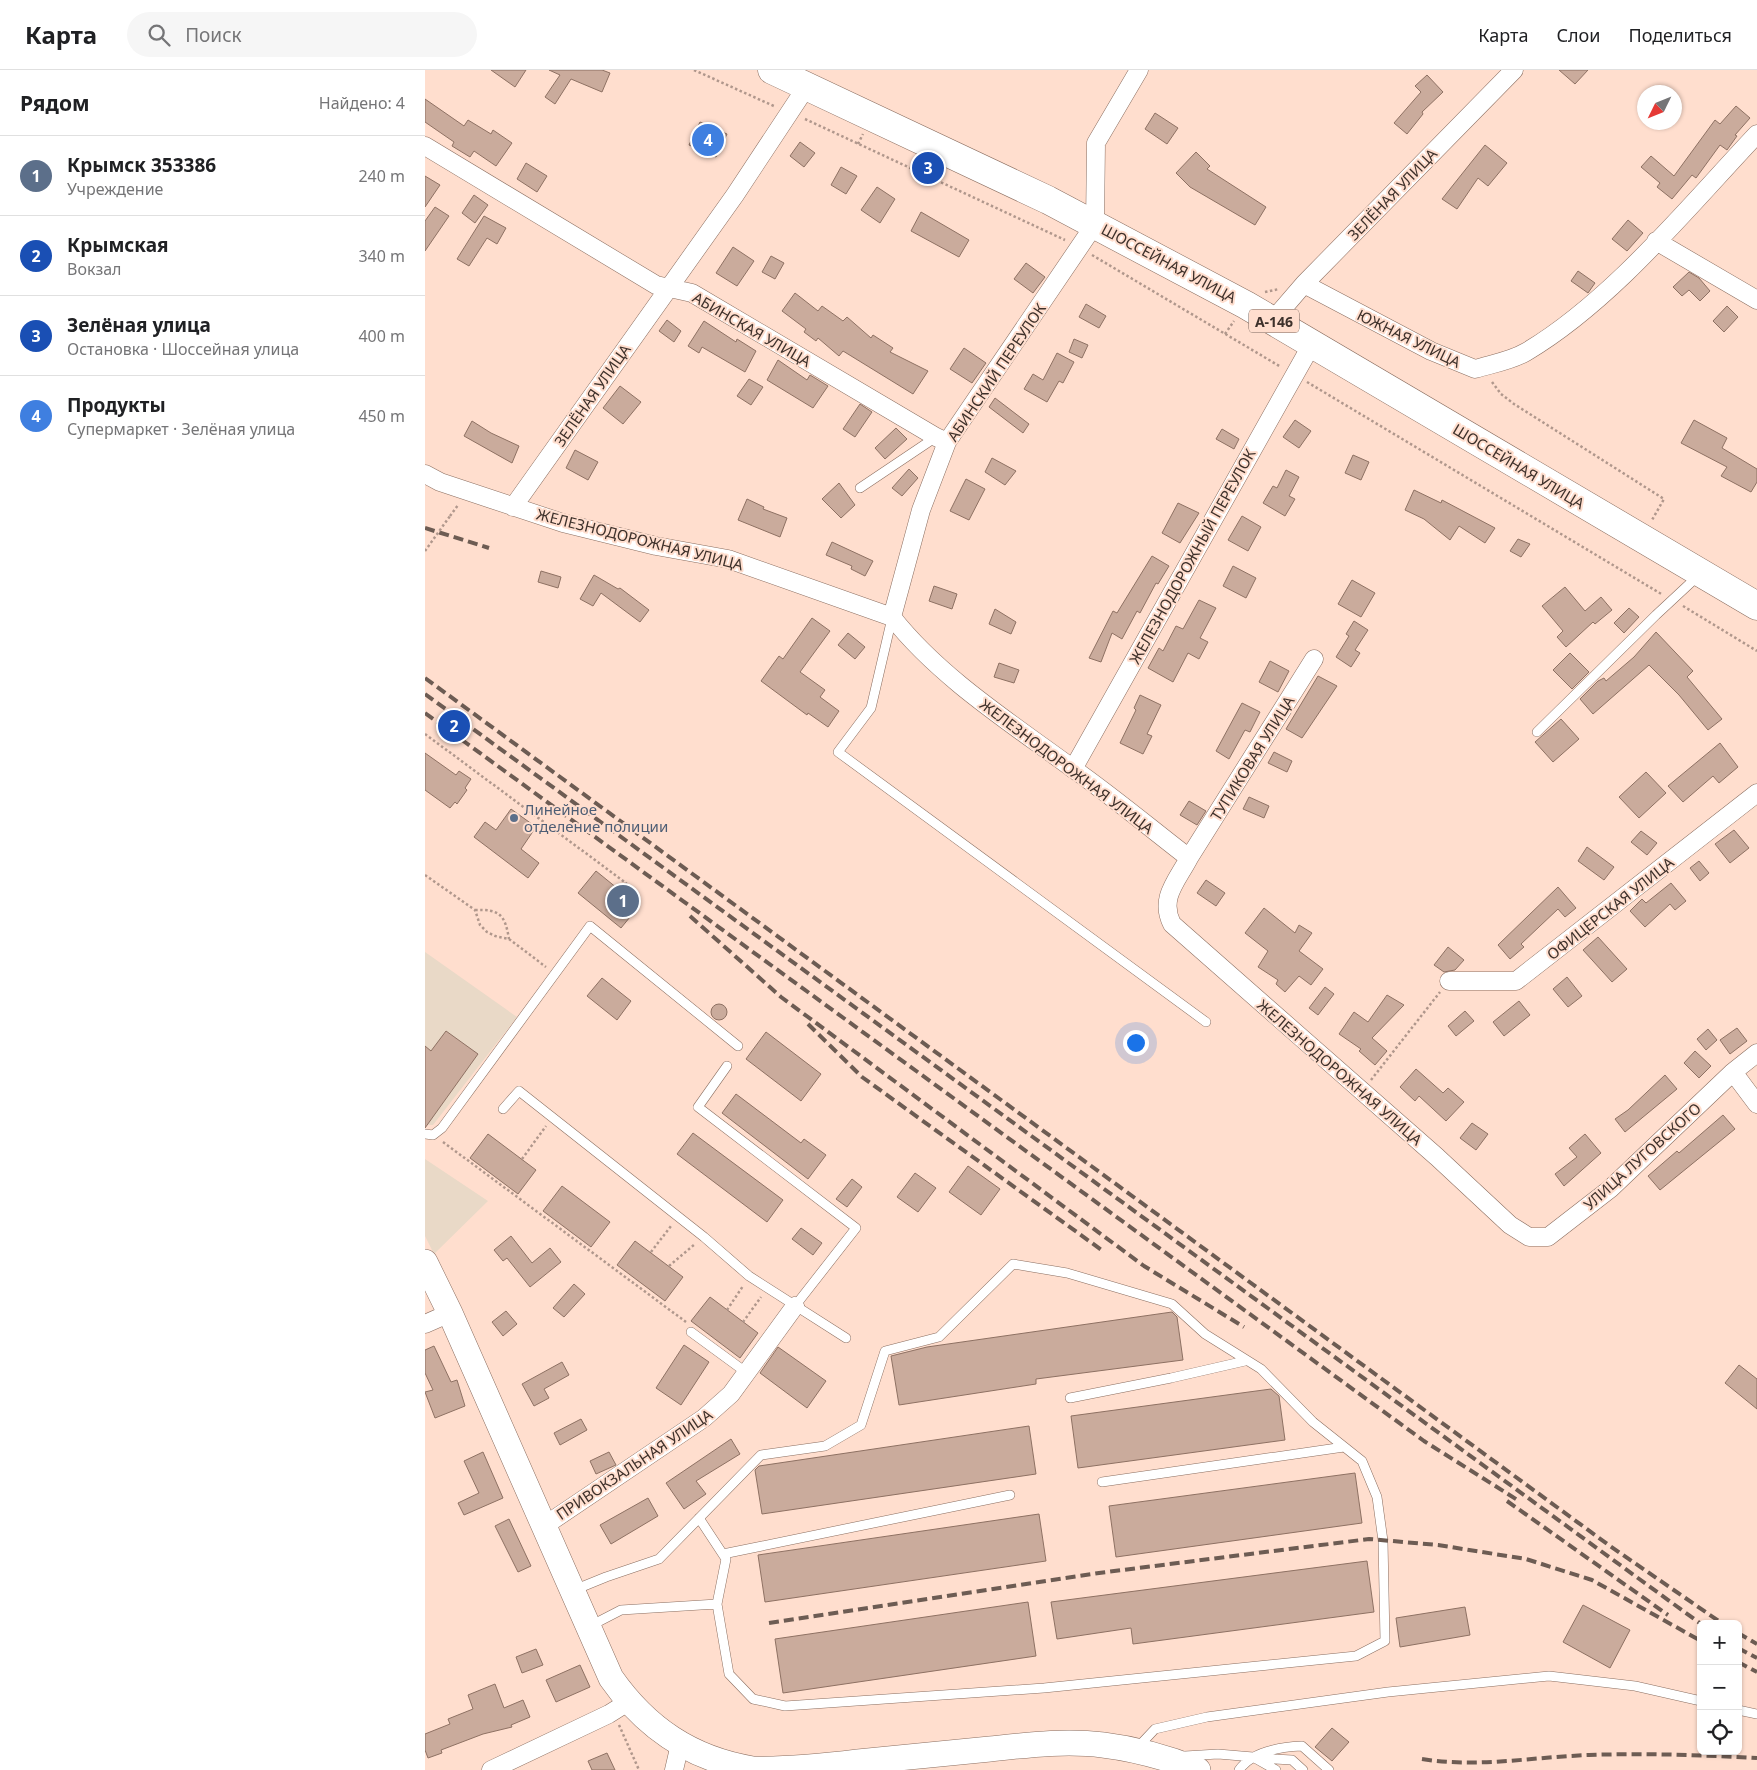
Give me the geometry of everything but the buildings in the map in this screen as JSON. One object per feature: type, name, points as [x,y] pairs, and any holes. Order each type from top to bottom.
[{"type":"highway","name":"ШОССЕЙНАЯ УЛИЦА","points":[[772,70],[1095,224],[1273,320],[1757,606]]},
{"type":"main road","name":"ПРИВОКЗАЛЬНАЯ УЛИЦА","points":[[425,1262],[450,1313],[611,1678],[618,1708],[654,1727],[680,1744],[713,1759],[754,1769],[798,1768],[1042,1744],[1102,1744],[1135,1750],[1164,1764],[1198,1770]]},
{"type":"street","points":[[1095,224],[1096,143],[1139,70]]},
{"type":"street","name":"ЗЕЛЁНАЯ УЛИЦА","points":[[1273,320],[1304,284],[1514,70]]},
{"type":"street","name":"ЗЕЛЁНАЯ УЛИЦА","points":[[513,507],[669,286],[799,120],[807,86]]},
{"type":"street","name":"ЮЖНАЯ УЛИЦА","points":[[1304,284],[1431,351],[1475,370],[1524,353],[1589,308],[1656,241],[1757,134]]},
{"type":"street","name":"АБИНСКАЯ УЛИЦА","points":[[425,146],[656,285],[669,286],[692,293],[942,439]]},
{"type":"street","name":"АБИНСКИЙ ПЕРЕУЛОК","points":[[892,617],[942,439],[1081,248],[1095,224]]},
{"type":"street","points":[[1656,241],[1757,300]]},
{"type":"street","name":"ЖЕЛЕЗНОДОРОЖНЫЙ ПЕРЕУЛОК","points":[[1073,768],[1312,344]]},
{"type":"street","name":"ЖЕЛЕЗНОДОРОЖНАЯ УЛИЦА","points":[[425,474],[440,482],[563,523],[656,546],[728,559],[892,617],[905,634],[986,707],[1073,768],[1189,858],[1166,901],[1166,913],[1172,924],[1362,1091],[1510,1225],[1529,1237],[1548,1237]]},
{"type":"street","name":"ТУПИКОВАЯ УЛИЦА","points":[[1189,858],[1315,659]]},
{"type":"street","name":"ОФИЦЕРСКАЯ УЛИЦА","points":[[1449,981],[1516,981],[1757,793]]},
{"type":"street","name":"УЛИЦА ЛУГОВСКОГО","points":[[1548,1237],[1610,1189],[1733,1072],[1757,1053]]},
{"type":"street","points":[[1733,1072],[1757,1104]]},
{"type":"street","name":"ПРИВОКЗАЛЬНАЯ УЛИЦА","points":[[544,1526],[704,1418],[731,1394],[795,1306]]},
{"type":"street","points":[[425,1324],[450,1313]]},
{"type":"street","points":[[491,1770],[618,1708]]},
{"type":"street","points":[[674,1770],[680,1744]]},
{"type":"lane","points":[[860,488],[942,439]]},
{"type":"lane","points":[[1537,732],[1701,574]]},
{"type":"lane","points":[[892,617],[871,708],[838,752],[1207,1022]]},
{"type":"lane","points":[[429,1134],[441,1128],[590,926],[738,1046]]},
{"type":"lane","points":[[727,1066],[698,1107],[856,1228],[795,1306]]},
{"type":"lane","points":[[503,1109],[519,1092],[678,1218],[704,1236],[749,1276],[769,1286],[795,1306],[846,1338]]},
{"type":"lane","points":[[571,1591],[659,1559],[761,1454],[825,1446],[861,1425],[885,1351],[939,1337],[1013,1264],[1067,1272],[1172,1304],[1205,1334],[1261,1369],[1313,1422],[1362,1461],[1377,1497],[1383,1541],[1385,1641],[1356,1656],[1044,1688],[785,1706],[753,1699],[729,1674],[717,1604],[726,1559],[699,1518]]},
{"type":"lane","points":[[691,1332],[747,1373]]},
{"type":"lane","points":[[1070,1398],[1171,1378],[1245,1360]]},
{"type":"lane","points":[[1102,1482],[1344,1447]]},
{"type":"lane","points":[[723,1554],[1010,1495]]},
{"type":"lane","points":[[587,1627],[621,1610],[717,1604]]},
{"type":"lane","points":[[1135,1750],[1155,1729],[1207,1717],[1388,1692],[1549,1676],[1635,1686],[1697,1700]]},
{"type":"lane","points":[[1742,1711],[1757,1714]]},
{"type":"lane","points":[[1239,1770],[1253,1758],[1280,1747],[1302,1746],[1329,1770]]},
{"type":"lane","points":[[1164,1764],[1218,1754],[1292,1760],[1303,1770]]},
{"type":"lane","points":[[1253,1758],[1277,1770]]},
{"type":"lane","points":[[1313,1770],[1317,1760]]},
{"type":"path","points":[[694,70],[799,120],[858,144],[1081,248],[1757,651]]},
{"type":"path","points":[[858,144],[864,131]]},
{"type":"path","points":[[1489,365],[1492,383],[1514,404],[1664,499],[1650,524]]},
{"type":"path","points":[[425,552],[450,516]]},
{"type":"path","points":[[425,734],[626,883],[620,890]]},
{"type":"path","points":[[425,875],[475,910],[491,910],[500,914],[506,924],[509,939]]},
{"type":"path","points":[[475,910],[479,924],[487,932],[509,939],[555,974]]},
{"type":"path","points":[[1362,1091],[1449,981]]},
{"type":"path","points":[[522,1159],[551,1119]]},
{"type":"path","points":[[429,1134],[688,1324],[691,1332]]},
{"type":"path","points":[[651,1252],[678,1218]]},
{"type":"path","points":[[669,1266],[704,1236]]},
{"type":"path","points":[[727,1310],[749,1276]]},
{"type":"path","points":[[743,1322],[769,1286]]},
{"type":"path","points":[[618,1708],[622,1730],[639,1770]]},
{"type":"shaded area","points":[[425,952],[517,1017],[433,1125],[425,1125]]},
{"type":"shaded area","points":[[425,1159],[488,1201],[434,1254],[425,1236]]},
{"type":"railway","points":[[425,528],[489,548]]},
{"type":"railway","points":[[425,678],[1610,1546],[1717,1620]]},
{"type":"railway","points":[[425,694],[1697,1621]]},
{"type":"railway","points":[[425,713],[1424,1441],[1519,1501]]},
{"type":"railway","points":[[690,916],[781,997],[1144,1266],[1244,1327]]},
{"type":"railway","points":[[808,1024],[862,1077],[1103,1251]]},
{"type":"railway","points":[[1507,1501],[1668,1615]]},
{"type":"railway","points":[[769,1623],[1099,1573],[1369,1539],[1438,1545],[1526,1559],[1592,1580],[1697,1639]]},
{"type":"railway","points":[[1742,1635],[1757,1644]]},
{"type":"railway","points":[[1742,1650],[1757,1658]]},
{"type":"railway","points":[[1742,1664],[1757,1672]]},
{"type":"railway","points":[[1422,1759],[1484,1762],[1631,1754],[1757,1758]]},
{"type":"place","name":"Продукты","points":[[708,140]]},
{"type":"place","name":"Зелёная улица","points":[[928,168]]},
{"type":"place","name":"Крымская","points":[[454,726]]},
{"type":"place","name":"Линейное отделение полиции","points":[[514,818]]},
{"type":"place","name":"Крымск 353386","points":[[623,901]]}]
